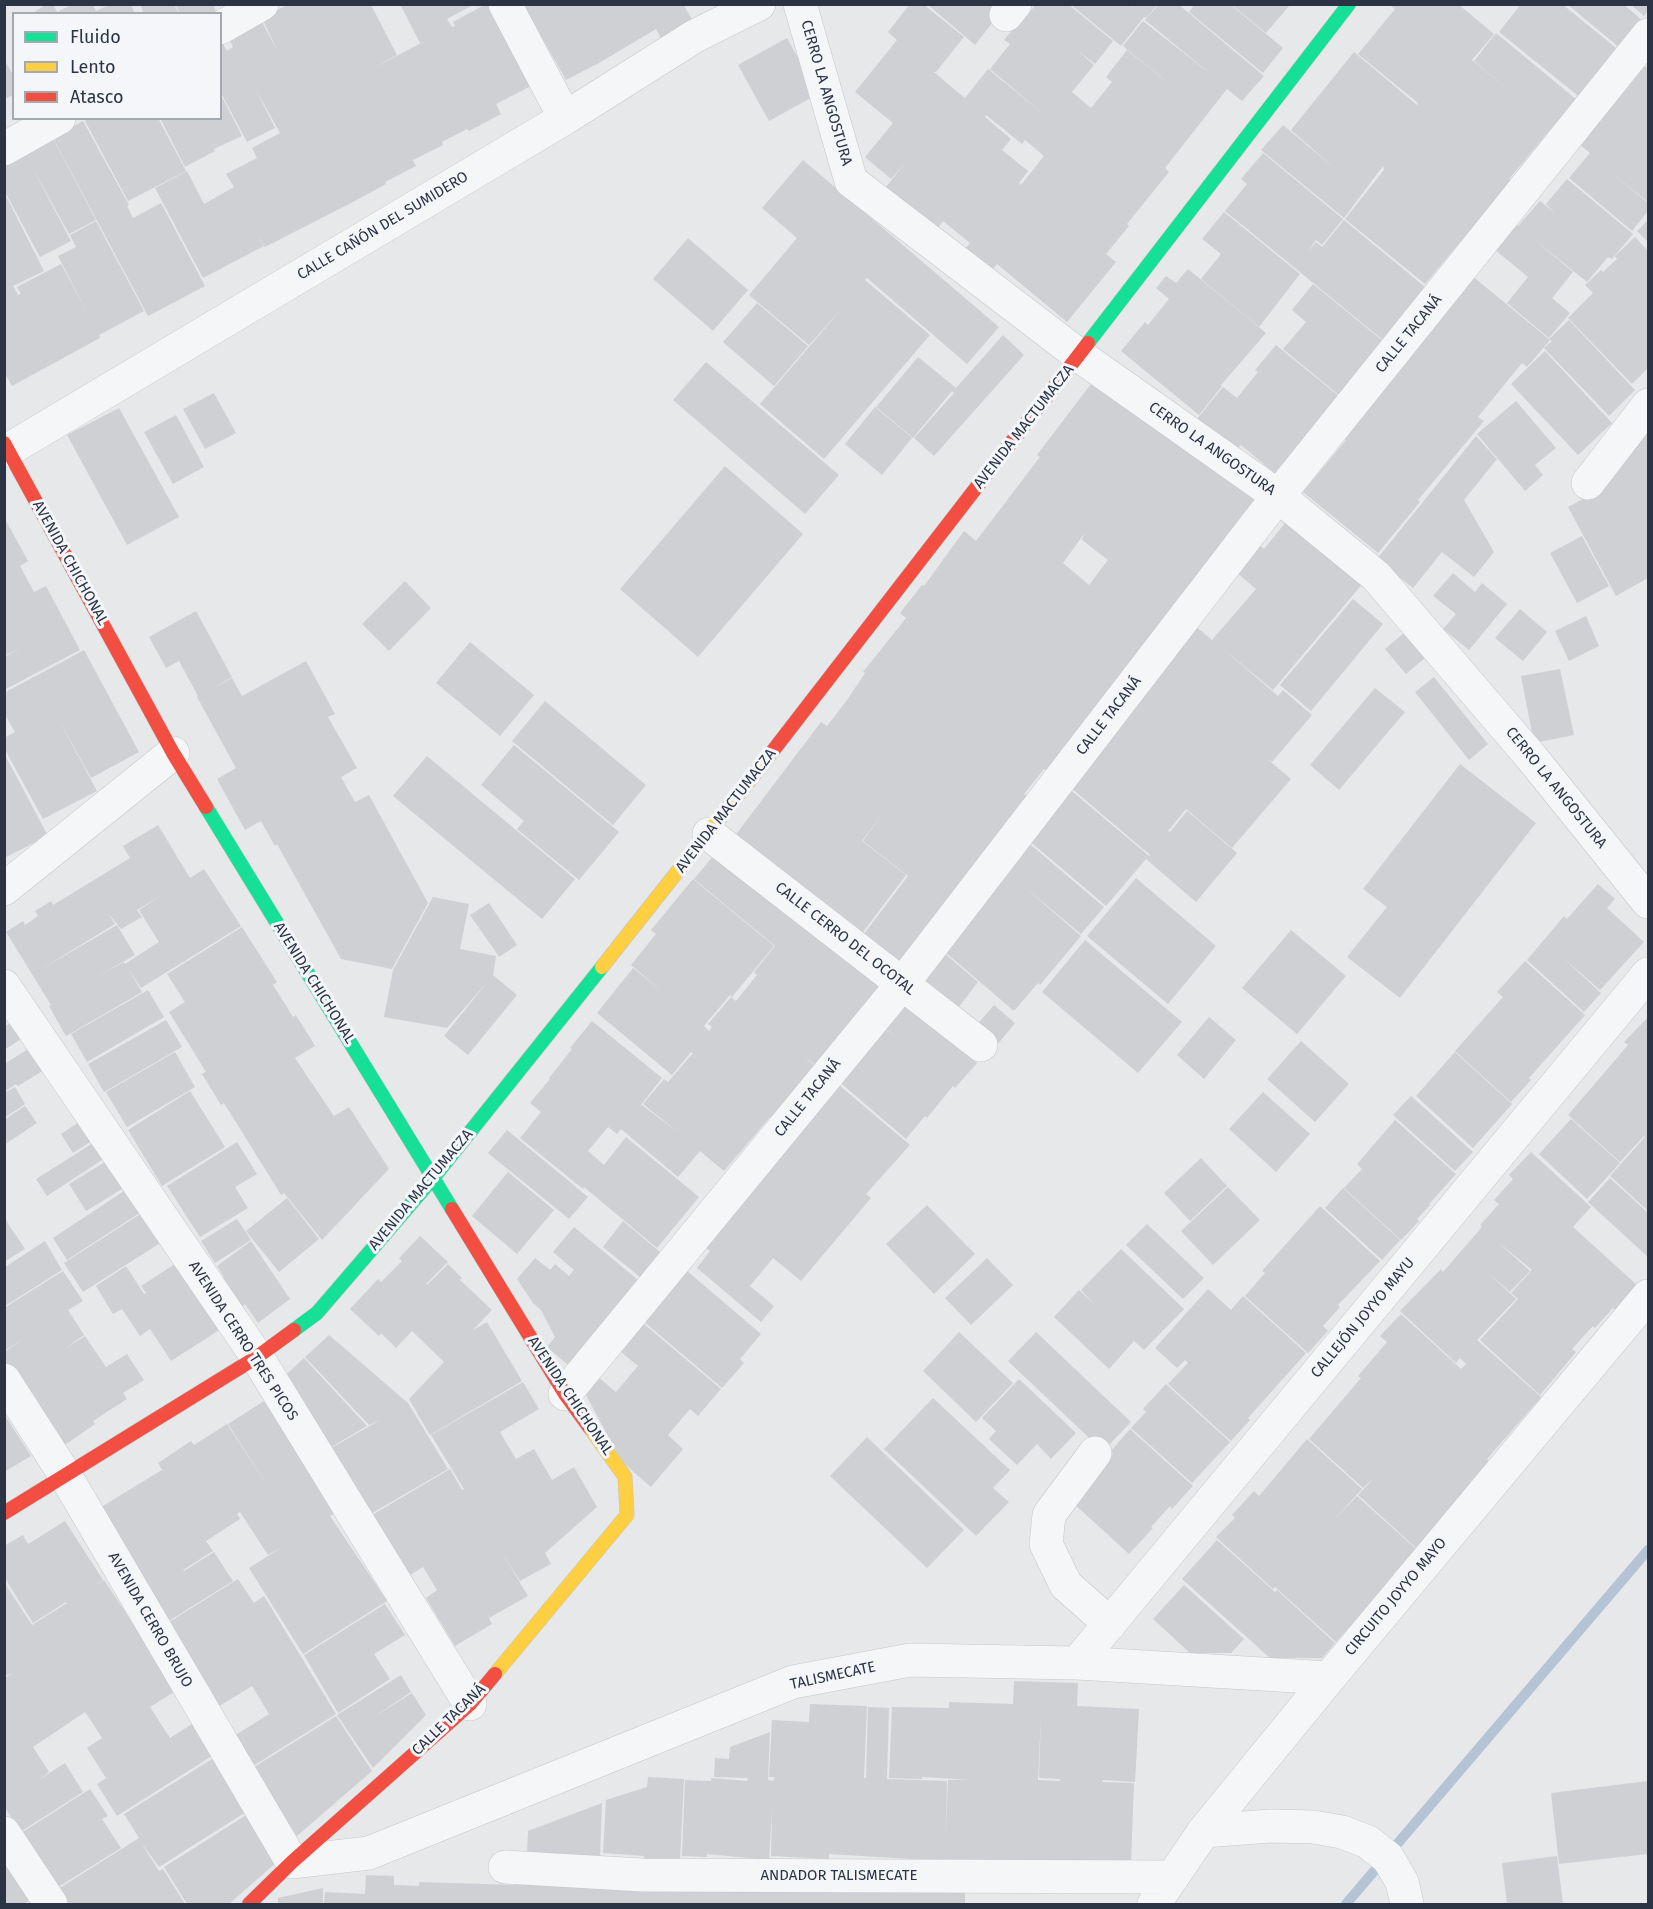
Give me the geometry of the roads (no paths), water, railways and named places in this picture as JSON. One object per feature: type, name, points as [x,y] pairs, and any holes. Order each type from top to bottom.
[{"type":"street","points":[[222,27],[262,4]]},
{"type":"street","points":[[505,4],[564,118]]},
{"type":"street","name":"CALLE CAÑÓN DEL SUMIDERO","points":[[6,446],[564,118],[695,36],[759,4]]},
{"type":"street","name":"CERRO LA ANGOSTURA","points":[[800,4],[852,181],[1080,356],[1278,496],[1376,576],[1532,758],[1648,902]]},
{"type":"street","name":"AVENIDA MACTUMACZA","points":[[4,1513],[257,1358],[317,1313],[434,1177],[709,834],[1080,356],[1348,4]]},
{"type":"street","name":"CALLE TACANÁ","points":[[565,1394],[903,983],[1278,496],[1648,35]]},
{"type":"street","points":[[4,149],[55,120]]},
{"type":"street","points":[[1588,483],[1648,405]]},
{"type":"street","name":"AVENIDA CHICHONAL","points":[[6,446],[173,753],[565,1394],[625,1477],[627,1515]]},
{"type":"street","points":[[4,889],[173,753]]},
{"type":"street","name":"CALLE CERRO DEL OCOTAL","points":[[709,834],[981,1045]]},
{"type":"street","name":"CALLEJÓN JOYYO MAYU","points":[[1077,1663],[1648,974]]},
{"type":"street","name":"AVENIDA CERRO TRES PICOS","points":[[4,986],[257,1358],[470,1704]]},
{"type":"street","name":"CIRCUITO JOYYO MAYO","points":[[1154,1905],[1204,1831],[1329,1677],[1648,1296]]},
{"type":"street","name":"AVENIDA CERRO BRUJO","points":[[4,1380],[66,1475],[292,1862]]},
{"type":"street","points":[[1095,1453],[1049,1515],[1046,1544],[1066,1585],[1110,1624]]},
{"type":"street","name":"CALLE TACANÁ","points":[[249,1905],[292,1862],[470,1704],[627,1515]]},
{"type":"street","name":"TALISMECATE","points":[[292,1862],[369,1853],[793,1682],[910,1660],[1077,1663],[1329,1677]]},
{"type":"street","points":[[1204,1831],[1271,1826],[1313,1827],[1342,1832],[1368,1842],[1388,1858],[1402,1882],[1407,1905]]},
{"type":"street","points":[[4,1833],[51,1905]]},
{"type":"street","name":"ANDADOR TALISMECATE","points":[[506,1867],[642,1875],[1173,1877]]},
{"type":"waterway","points":[[1346,1904],[1648,1550]]}]
